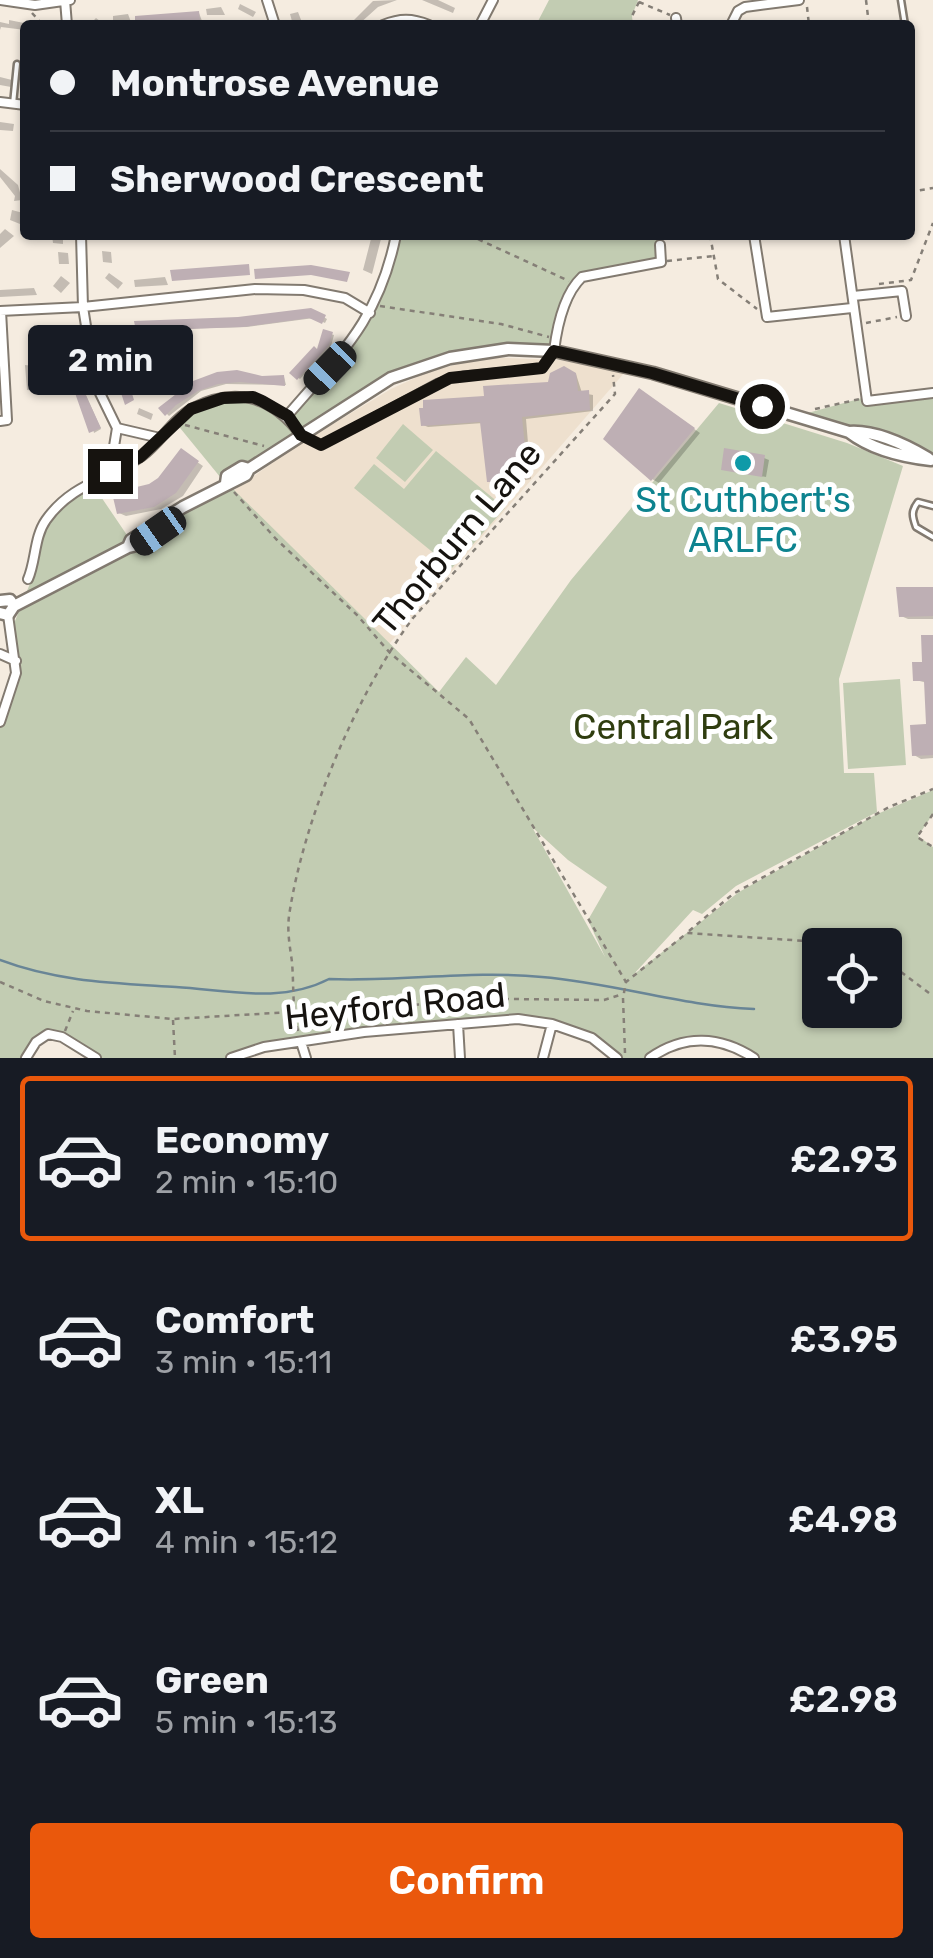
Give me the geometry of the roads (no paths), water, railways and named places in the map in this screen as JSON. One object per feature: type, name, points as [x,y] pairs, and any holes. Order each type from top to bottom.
[{"type":"street","points":[[0,0],[24,4],[67,0]]},
{"type":"street","points":[[734,20],[738,11],[746,7],[802,0]]},
{"type":"street","points":[[0,102],[20,105]]},
{"type":"street","points":[[80,240],[83,307],[95,383],[118,428],[110,471]]},
{"type":"street","points":[[288,416],[354,339],[373,309],[394,240]]},
{"type":"street","points":[[755,240],[768,317],[852,308]]},
{"type":"street","points":[[845,240],[867,399],[933,393]]},
{"type":"street","points":[[555,345],[574,284],[582,277],[661,262],[660,245]]},
{"type":"street","points":[[0,422],[7,420],[1,311],[83,307],[255,289],[304,290],[345,298],[373,309]]},
{"type":"street","points":[[852,292],[902,291],[906,316]]},
{"type":"street","points":[[14,605],[136,546],[158,531],[162,523],[226,483],[227,476],[242,467],[249,468],[360,396],[421,367],[480,351],[555,345],[849,432],[858,440],[901,455],[932,461]]},
{"type":"street","points":[[28,579],[44,522],[62,502],[140,457],[191,409],[223,398],[253,397],[288,416],[301,435]]},
{"type":"street","points":[[118,428],[160,438]]},
{"type":"street","points":[[0,601],[10,600],[14,605],[16,661],[12,693],[0,722]]},
{"type":"street","points":[[0,654],[16,661]]},
{"type":"street","name":"Heyford Road","points":[[232,1058],[264,1047],[364,1032],[518,1019],[552,1024],[592,1038],[621,1058]]},
{"type":"street","points":[[458,1024],[460,1058]]},
{"type":"street","points":[[543,1058],[552,1024]]},
{"type":"street","points":[[26,1058],[36,1042],[48,1034],[62,1037],[96,1058]]},
{"type":"street","points":[[650,1058],[686,1041],[710,1039],[736,1046],[754,1058]]},
{"type":"street","points":[[301,1042],[306,1058]]},
{"type":"lane","points":[[13,104],[17,64]]},
{"type":"lane","points":[[301,435],[321,445],[438,382],[463,375],[542,368],[555,345]]},
{"type":"lane","points":[[933,506],[918,502],[912,516],[916,527],[933,537]]},
{"type":"waterway","points":[[0,960],[43,973],[87,980],[254,994],[292,991],[329,979],[515,975],[754,1009]]},
{"type":"place","name":"St Cuthbert's ARLFC","points":[[743,463]]},
{"type":"park label","name":"Central Park","points":[[673,727]]}]
